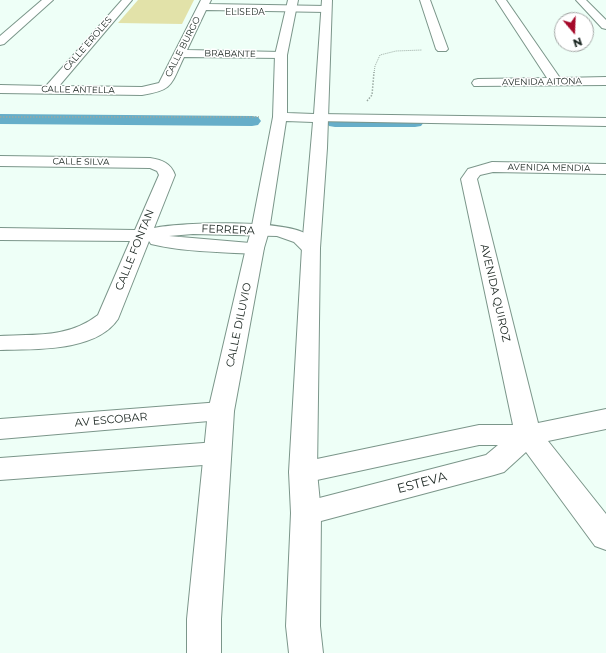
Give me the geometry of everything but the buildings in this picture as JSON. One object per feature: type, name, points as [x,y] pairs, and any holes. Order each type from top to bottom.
[{"type":"street","points":[[0,42],[48,0]]},
{"type":"street","name":"CALLE EROLES","points":[[50,89],[127,0]]},
{"type":"street","points":[[426,0],[442,49]]},
{"type":"street","points":[[501,0],[556,82]]},
{"type":"street","points":[[581,0],[606,26]]},
{"type":"street","points":[[306,653],[303,626],[306,513],[303,472],[311,248],[319,148],[319,118],[327,4]]},
{"type":"street","name":"ELISEDA","points":[[203,6],[291,7],[327,4]]},
{"type":"street","name":"CALLE BURGO","points":[[155,89],[164,85],[203,6]]},
{"type":"street","name":"CALLE DILUVIO","points":[[204,653],[204,619],[216,453],[221,411],[258,239],[280,117],[282,55],[291,7]]},
{"type":"street","name":"BRABANTE","points":[[179,53],[282,55]]},
{"type":"street","name":"AVENIDA AITONA","points":[[478,83],[606,81]]},
{"type":"street","name":"CALLE ANTELLA","points":[[0,89],[142,91],[155,89]]},
{"type":"street","points":[[280,117],[606,122]]},
{"type":"street","name":"CALLE SILVA","points":[[0,161],[142,162],[162,166]]},
{"type":"street","name":"CALLE FONTAN","points":[[0,343],[66,340],[82,336],[94,330],[107,319],[166,175],[166,170],[162,166]]},
{"type":"street","name":"AVENIDA MENDIA","points":[[492,167],[602,169]]},
{"type":"street","name":"AVENIDA QUIROZ","points":[[492,167],[474,172],[469,179],[528,435]]},
{"type":"street","points":[[602,169],[606,183]]},
{"type":"street","name":"FERRERA","points":[[0,234],[141,236],[169,242],[258,239],[279,231],[301,238],[311,248]]},
{"type":"street","name":"AV ESCOBAR","points":[[0,429],[221,411]]},
{"type":"street","name":"ESTEVA","points":[[303,472],[479,435],[528,435],[606,419]]},
{"type":"street","points":[[528,435],[606,537]]},
{"type":"street","name":"ESTEVA","points":[[306,513],[494,464],[528,435]]},
{"type":"street","points":[[0,469],[216,453]]},
{"type":"path","points":[[366,103],[372,95],[375,66],[380,56],[396,51],[442,49]]},
{"type":"path","points":[[0,117],[280,117]]},
{"type":"green space","points":[[138,0],[194,0],[182,24],[118,23]]},
{"type":"waterway","points":[[0,119],[252,121]]},
{"type":"waterway","points":[[335,122],[415,122]]}]
